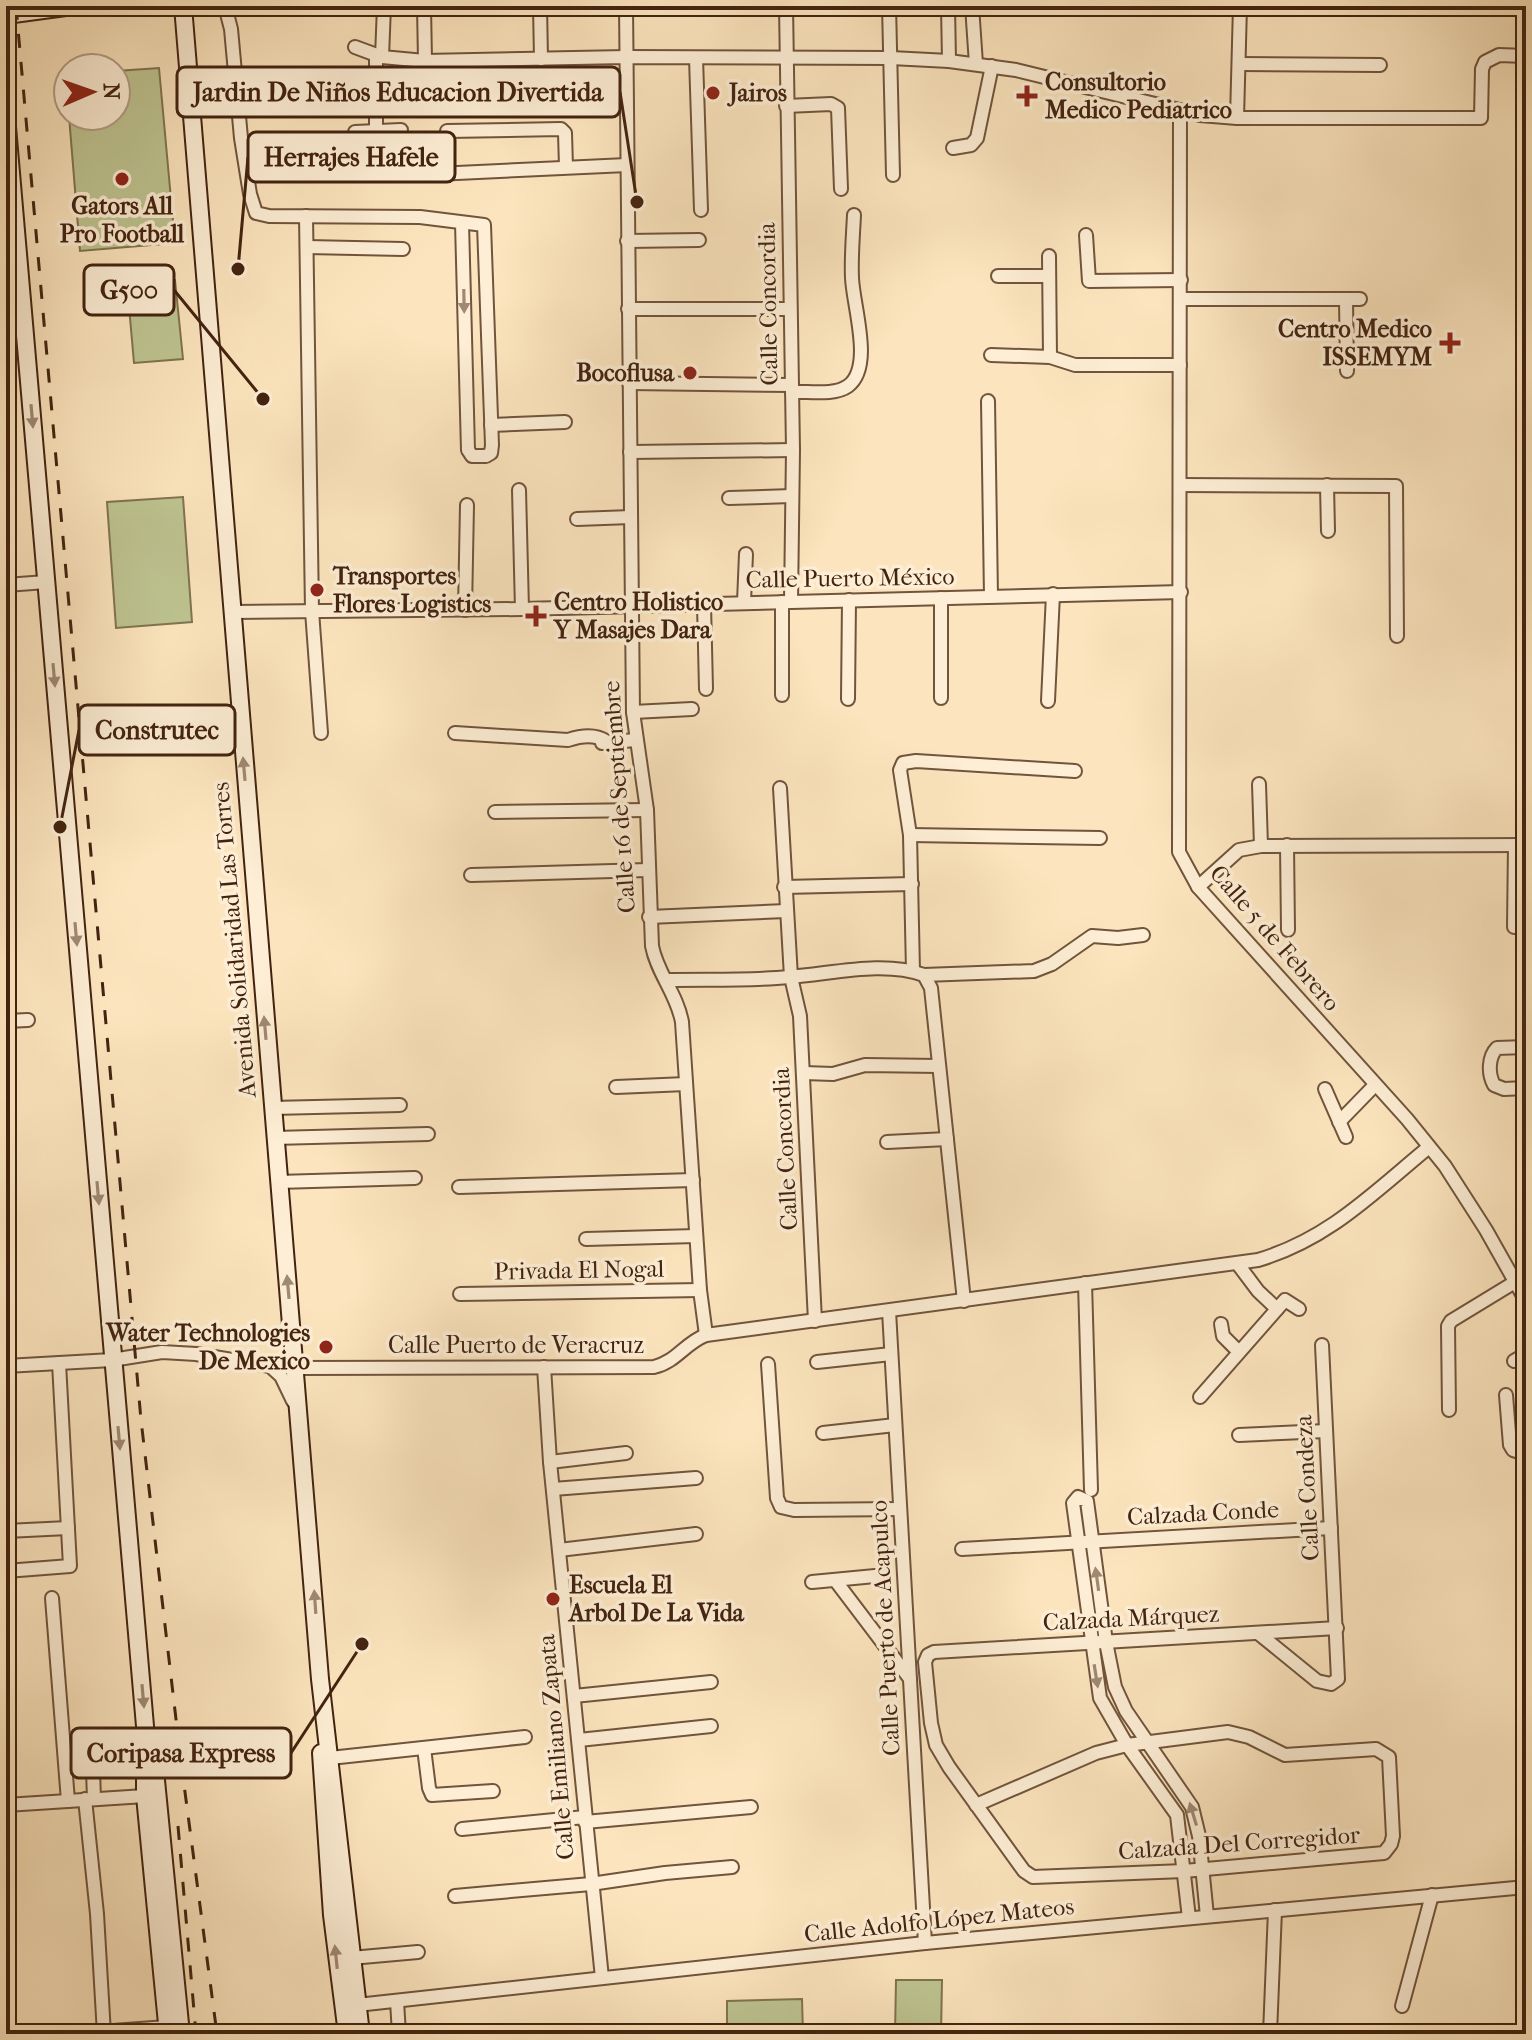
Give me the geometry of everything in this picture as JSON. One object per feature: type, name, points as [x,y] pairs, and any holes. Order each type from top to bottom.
[{"type":"main road","points":[[6,15],[73,6]]},
{"type":"main road","name":"Avenida Solidaridad Las Torres","points":[[183,6],[320,1679],[361,2034]]},
{"type":"main road","points":[[6,115],[145,1726],[145,1796],[172,2032]]},
{"type":"main road","name":"Avenida Solidaridad Las Torres","points":[[320,1679],[323,1810],[347,2034]]},
{"type":"main road","points":[[145,1726],[155,1761],[172,2032]]},
{"type":"street","points":[[225,6],[231,29],[241,138],[256,213],[420,217],[481,223],[485,227],[491,425],[491,453],[486,456],[472,456],[468,450],[462,223]]},
{"type":"street","points":[[376,131],[384,6]]},
{"type":"street","points":[[424,6],[425,61]]},
{"type":"street","points":[[540,6],[541,59]]},
{"type":"street","name":"Calle 16 de Septiembre","points":[[626,6],[633,712],[647,810],[649,917],[654,955],[680,1011],[706,1335]]},
{"type":"street","name":"Calle Concordia","points":[[782,695],[793,450],[786,6]]},
{"type":"street","points":[[889,6],[893,175]]},
{"type":"street","points":[[948,6],[949,61]]},
{"type":"street","points":[[972,6],[976,64]]},
{"type":"street","points":[[1237,118],[1240,6]]},
{"type":"street","points":[[355,47],[379,56],[425,61],[626,57],[949,61],[992,66],[1180,111],[1237,118],[1481,118],[1482,69],[1485,62],[1499,55],[1526,56]]},
{"type":"street","points":[[696,58],[701,210]]},
{"type":"street","points":[[1239,64],[1380,65]]},
{"type":"street","points":[[953,148],[971,145],[977,138],[992,66]]},
{"type":"street","points":[[786,106],[831,104],[838,108],[841,189]]},
{"type":"street","name":"Calle 5 de Febrero","points":[[1180,111],[1178,845],[1181,858],[1198,887],[1429,1147],[1459,1186],[1526,1301]]},
{"type":"street","points":[[447,131],[561,129],[565,133],[566,167]]},
{"type":"street","points":[[355,132],[401,130]]},
{"type":"street","points":[[436,174],[627,165]]},
{"type":"street","points":[[629,383],[840,390],[852,383],[860,370],[858,319],[852,283],[854,215]]},
{"type":"street","points":[[306,216],[312,611],[321,733]]},
{"type":"street","points":[[1086,235],[1089,281],[1181,280]]},
{"type":"street","points":[[627,241],[699,240]]},
{"type":"street","points":[[307,247],[403,249]]},
{"type":"street","points":[[1049,256],[1050,357]]},
{"type":"street","points":[[998,276],[1049,276]]},
{"type":"street","points":[[1181,299],[1353,299],[1347,371]]},
{"type":"street","points":[[628,309],[790,309]]},
{"type":"street","points":[[465,336],[488,336]]},
{"type":"street","points":[[991,355],[1050,357],[1075,365],[1180,365]]},
{"type":"street","points":[[988,401],[991,596]]},
{"type":"street","points":[[491,425],[565,422]]},
{"type":"street","points":[[630,452],[793,450]]},
{"type":"street","points":[[1180,485],[1396,486],[1397,636]]},
{"type":"street","points":[[1327,485],[1328,531]]},
{"type":"street","points":[[519,490],[522,609]]},
{"type":"street","points":[[729,498],[792,496]]},
{"type":"street","points":[[465,610],[467,505]]},
{"type":"street","points":[[577,519],[631,517]]},
{"type":"street","points":[[744,602],[746,554]]},
{"type":"street","points":[[6,585],[46,582]]},
{"type":"street","name":"Calle Puerto México","points":[[232,612],[522,609],[1181,592]]},
{"type":"street","points":[[1048,701],[1053,594]]},
{"type":"street","points":[[941,598],[941,698]]},
{"type":"street","points":[[848,699],[849,600]]},
{"type":"street","points":[[704,604],[706,689]]},
{"type":"street","points":[[633,712],[692,709]]},
{"type":"street","points":[[455,733],[568,740],[587,745],[635,740]]},
{"type":"street","points":[[964,1301],[931,988],[918,973],[910,835],[900,770],[906,761],[1075,771]]},
{"type":"street","points":[[1259,784],[1261,846]]},
{"type":"street","name":"Calle Concordia","points":[[780,788],[791,977],[799,1006],[804,1073],[815,1321]]},
{"type":"street","points":[[495,812],[647,810]]},
{"type":"street","points":[[910,835],[1100,838]]},
{"type":"street","points":[[1287,845],[1288,930]]},
{"type":"street","points":[[1198,887],[1239,850],[1261,846],[1520,845],[1514,927]]},
{"type":"street","points":[[471,875],[648,870]]},
{"type":"street","points":[[784,887],[912,884]]},
{"type":"street","points":[[649,917],[786,911]]},
{"type":"street","points":[[666,980],[791,977],[825,972],[1034,971],[1052,964],[1092,936],[1118,938],[1143,935]]},
{"type":"street","points":[[6,1021],[28,1020]]},
{"type":"street","points":[[1526,1047],[1497,1048],[1491,1062],[1494,1085],[1504,1089],[1526,1088]]},
{"type":"street","points":[[804,1073],[833,1074],[865,1065],[939,1066]]},
{"type":"street","points":[[616,1087],[686,1084]]},
{"type":"street","points":[[1339,1122],[1375,1085]]},
{"type":"street","points":[[1325,1089],[1346,1137]]},
{"type":"street","points":[[272,1108],[400,1105]]},
{"type":"street","points":[[274,1138],[428,1134]]},
{"type":"street","points":[[887,1142],[947,1139]]},
{"type":"street","name":"Calle Puerto de Veracruz","points":[[296,1368],[661,1365],[706,1335],[1237,1263],[1280,1253],[1322,1233],[1429,1147]]},
{"type":"street","points":[[278,1182],[415,1178]]},
{"type":"street","points":[[459,1187],[693,1180]]},
{"type":"street","points":[[586,1239],[696,1236]]},
{"type":"street","points":[[1237,1263],[1258,1291],[1277,1309]]},
{"type":"street","points":[[1449,1410],[1448,1326],[1451,1321],[1515,1282]]},
{"type":"street","points":[[1085,1283],[1091,1490]]},
{"type":"street","points":[[1064,1286],[1073,1298],[1086,1303]]},
{"type":"street","name":"Privada El Nogal","points":[[460,1294],[700,1290]]},
{"type":"street","points":[[1200,1397],[1285,1300],[1299,1309]]},
{"type":"street","name":"Calle Puerto de Acapulco","points":[[889,1311],[925,1943]]},
{"type":"street","points":[[1221,1324],[1223,1336],[1238,1351]]},
{"type":"street","name":"Calle Condeza","points":[[1258,1633],[1317,1681],[1331,1684],[1339,1675],[1322,1345]]},
{"type":"street","points":[[6,1366],[112,1360],[171,1352],[264,1364],[281,1376],[301,1425]]},
{"type":"street","points":[[817,1362],[891,1354]]},
{"type":"street","points":[[1514,1361],[1526,1354]]},
{"type":"street","points":[[6,1571],[70,1566],[59,1363]]},
{"type":"street","points":[[768,1364],[777,1498],[781,1507],[789,1510],[900,1504]]},
{"type":"street","name":"Calle Emiliano Zapata","points":[[544,1367],[550,1462],[602,1978]]},
{"type":"street","points":[[1506,1395],[1509,1441],[1520,1452]]},
{"type":"street","points":[[823,1433],[895,1425]]},
{"type":"street","points":[[1239,1435],[1326,1431]]},
{"type":"street","points":[[550,1462],[626,1453]]},
{"type":"street","points":[[553,1489],[696,1478]]},
{"type":"street","points":[[1189,1918],[1177,1815],[1127,1745],[1100,1698],[1073,1501],[1081,1497],[1087,1501],[1106,1642],[1120,1699],[1192,1807],[1203,1869],[1207,1916]]},
{"type":"street","points":[[6,1531],[68,1528]]},
{"type":"street","name":"Calzada Conde","points":[[962,1549],[1331,1528]]},
{"type":"street","points":[[559,1550],[696,1534]]},
{"type":"street","points":[[812,1582],[875,1576]]},
{"type":"street","points":[[835,1580],[910,1679]]},
{"type":"street","points":[[52,1598],[68,1801]]},
{"type":"street","name":"Calzada Márquez","points":[[928,1655],[938,1651],[1337,1628]]},
{"type":"street","name":"Calzada Del Corregidor","points":[[928,1655],[925,1666],[933,1737],[941,1756],[976,1805],[1024,1871],[1033,1877],[1184,1871],[1384,1853],[1393,1836],[1389,1757],[1376,1749],[1285,1755],[1249,1737],[1228,1732],[1127,1745],[1096,1753],[976,1805]]},
{"type":"street","points":[[574,1696],[711,1682]]},
{"type":"street","points":[[579,1740],[711,1726]]},
{"type":"street","points":[[330,1758],[525,1737]]},
{"type":"street","points":[[92,1741],[89,1799],[104,2032]]},
{"type":"street","points":[[424,1748],[432,1795],[493,1791]]},
{"type":"street","points":[[6,1805],[145,1796]]},
{"type":"street","points":[[462,1829],[751,1807]]},
{"type":"street","points":[[455,1896],[732,1867]]},
{"type":"street","name":"Calle Adolfo López Mateos","points":[[357,2005],[925,1943],[1526,1887]]},
{"type":"street","points":[[1402,2006],[1432,1895]]},
{"type":"street","points":[[1270,2034],[1275,1910]]},
{"type":"street","points":[[351,1958],[418,1952]]},
{"type":"street","points":[[397,2001],[399,2034]]},
{"type":"street","points":[[72,2034],[172,2032]]},
{"type":"green space","name":"Gators All Pro Football","points":[[159,68],[175,243],[80,251],[70,132],[132,132],[132,70]]},
{"type":"green space","points":[[175,280],[183,359],[134,363],[127,284]]},
{"type":"green space","points":[[183,497],[192,622],[116,628],[107,502]]},
{"type":"green space","points":[[896,1980],[942,1980],[941,2034],[895,2034]]},
{"type":"green space","points":[[802,1999],[803,2034],[727,2034],[727,2001]]},
{"type":"railway","points":[[16,6],[141,1420],[217,2034]]},
{"type":"railway","points":[[178,1826],[196,2034]]},
{"type":"place","name":"Jairos","points":[[713,93]]},
{"type":"place","name":"Consultorio Medico Pediatrico","points":[[1027,96]]},
{"type":"place","name":"Gators All Pro Football","points":[[122,179]]},
{"type":"place","name":"Jardin De Niños Educacion Divertida","points":[[637,202]]},
{"type":"place","name":"Herrajes Hafele","points":[[238,269]]},
{"type":"place","name":"Centro Medico ISSEMYM","points":[[1450,343]]},
{"type":"place","name":"Bocoflusa","points":[[690,373]]},
{"type":"place","name":"G500","points":[[263,399]]},
{"type":"place","name":"Transportes Flores Logistics","points":[[317,590]]},
{"type":"place","name":"Centro Holistico Y Masajes Dara","points":[[536,616]]},
{"type":"place","name":"Construtec","points":[[60,827]]},
{"type":"place","name":"Water Technologies De Mexico","points":[[326,1347]]},
{"type":"place","name":"Escuela El Arbol De La Vida","points":[[553,1599]]},
{"type":"place","name":"Coripasa Express","points":[[362,1644]]}]
